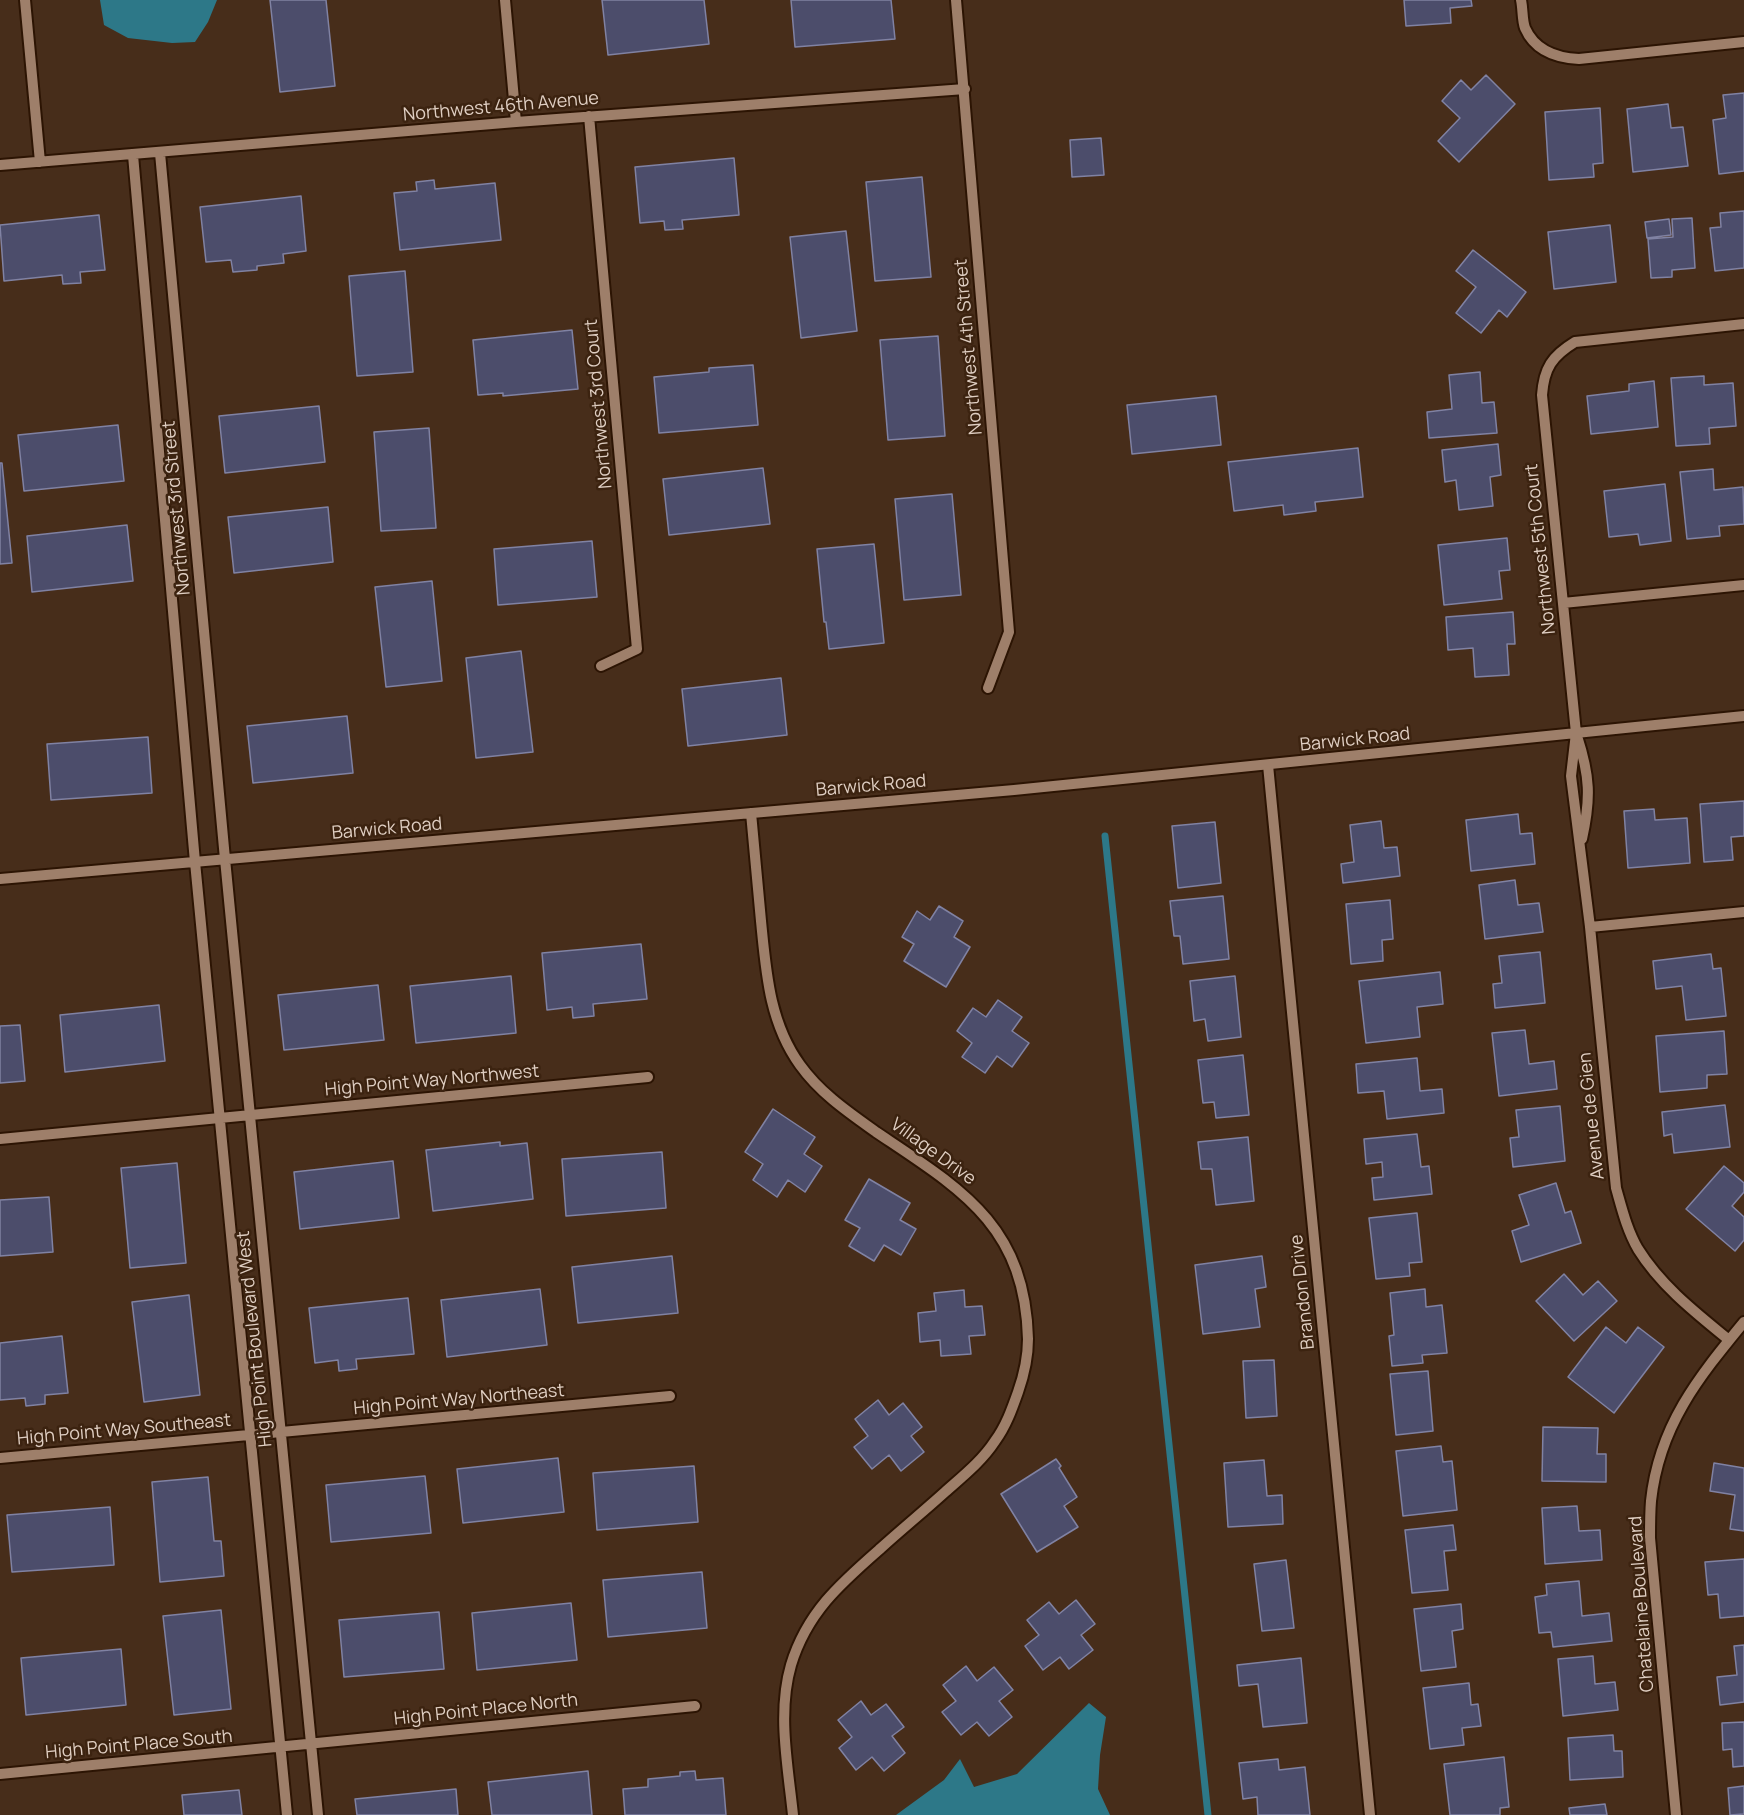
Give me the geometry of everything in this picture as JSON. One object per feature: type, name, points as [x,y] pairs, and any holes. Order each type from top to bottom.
[{"type":"street","points":[[25,0],[40,162]]},
{"type":"street","points":[[505,0],[516,122]]},
{"type":"street","name":"Northwest 4th Street","points":[[956,0],[1009,632],[988,688]]},
{"type":"street","points":[[1521,0],[1525,27],[1533,41],[1546,52],[1562,58],[1579,59],[1744,42]]},
{"type":"street","name":"Northwest 46th Avenue","points":[[0,165],[589,116],[965,89]]},
{"type":"street","name":"Northwest 3rd Court","points":[[589,116],[637,649],[601,666]]},
{"type":"street","name":"Northwest 3rd Street","points":[[160,153],[225,859]]},
{"type":"street","name":"Northwest 3rd Street","points":[[133,155],[195,862]]},
{"type":"street","name":"Northwest 5th Court","points":[[1576,733],[1542,395],[1544,379],[1550,363],[1561,351],[1575,342],[1744,324]]},
{"type":"street","points":[[1563,603],[1744,585]]},
{"type":"street","name":"Barwick Road","points":[[0,879],[1268,765],[1744,716]]},
{"type":"street","name":"Avenue de Gien","points":[[1576,733],[1586,766],[1589,808],[1580,847]]},
{"type":"street","name":"Avenue de Gien","points":[[1576,733],[1571,776],[1590,927],[1616,1188],[1624,1219],[1638,1248],[1656,1274],[1678,1297],[1729,1340]]},
{"type":"street","name":"Brandon Drive","points":[[1268,765],[1370,1815]]},
{"type":"street","name":"Village Drive","points":[[751,813],[767,975],[772,1006],[783,1037],[799,1064],[819,1089],[843,1110],[944,1178],[970,1199],[991,1223],[1008,1250],[1020,1280],[1026,1311],[1028,1342],[1022,1382],[1011,1412],[996,1440],[976,1465],[838,1585],[818,1609],[802,1637],[791,1667],[785,1698],[784,1730],[793,1815]]},
{"type":"street","name":"High Point Boulevard West","points":[[225,859],[318,1815]]},
{"type":"street","name":"High Point Boulevard West","points":[[195,862],[287,1815]]},
{"type":"street","points":[[1590,927],[1744,912]]},
{"type":"street","name":"High Point Way Northwest","points":[[0,1139],[648,1077]]},
{"type":"street","name":"Chatelaine Boulevard","points":[[1676,1815],[1650,1538],[1651,1501],[1658,1465],[1669,1430],[1686,1397],[1744,1322]]},
{"type":"street","name":"High Point Way Northeast","points":[[250,1435],[670,1396]]},
{"type":"street","name":"High Point Way Southeast","points":[[0,1458],[250,1435]]},
{"type":"street","name":"High Point Place North","points":[[280,1748],[695,1706]]},
{"type":"street","name":"High Point Place South","points":[[0,1774],[280,1748]]},
{"type":"water","points":[[100,0],[217,0],[208,22],[195,42],[172,43],[128,38],[104,25]]},
{"type":"water","points":[[1089,1703],[1106,1717],[1098,1789],[1110,1815],[896,1815],[944,1780],[960,1759],[974,1787],[1017,1774]]},
{"type":"building","points":[[270,0],[326,0],[335,86],[280,92]]},
{"type":"building","points":[[602,0],[704,0],[709,44],[608,55]]},
{"type":"building","points":[[791,0],[891,0],[895,39],[795,47]]},
{"type":"building","points":[[1404,0],[1471,0],[1472,6],[1450,8],[1451,23],[1406,26]]},
{"type":"building","points":[[1486,75],[1515,104],[1459,162],[1438,141],[1460,118],[1442,101],[1461,80],[1471,90]]},
{"type":"building","points":[[1744,93],[1744,171],[1719,174],[1713,120],[1726,118],[1723,95]]},
{"type":"building","points":[[1668,104],[1671,128],[1683,127],[1688,166],[1633,172],[1627,109]]},
{"type":"building","points":[[1600,108],[1603,163],[1593,164],[1594,177],[1549,180],[1545,112]]},
{"type":"building","points":[[1101,138],[1104,175],[1072,177],[1070,140]]},
{"type":"building","points":[[734,158],[739,215],[682,220],[683,229],[665,230],[664,221],[640,223],[635,167]]},
{"type":"building","points":[[922,177],[931,277],[875,281],[866,182]]},
{"type":"building","points":[[434,180],[435,189],[495,183],[501,240],[400,250],[394,193],[417,191],[416,182]]},
{"type":"building","points":[[301,196],[306,251],[283,254],[284,263],[257,266],[257,270],[233,272],[231,260],[206,262],[200,207]]},
{"type":"building","points":[[1744,211],[1744,268],[1715,271],[1710,228],[1721,227],[1720,213]]},
{"type":"building","points":[[99,215],[105,270],[80,272],[81,283],[63,284],[62,275],[4,281],[0,225]]},
{"type":"building","points":[[1692,218],[1695,268],[1672,270],[1672,277],[1651,278],[1648,239],[1673,237],[1672,219]]},
{"type":"building","points":[[1669,219],[1671,235],[1647,238],[1645,222]]},
{"type":"building","points":[[1610,225],[1616,282],[1554,289],[1548,232]]},
{"type":"building","points":[[846,231],[857,331],[801,338],[790,237]]},
{"type":"building","points":[[1473,250],[1526,292],[1507,317],[1499,310],[1481,333],[1456,313],[1476,287],[1456,271]]},
{"type":"building","points":[[405,271],[413,372],[357,376],[349,276]]},
{"type":"building","points":[[572,330],[578,389],[503,396],[503,393],[478,395],[473,340]]},
{"type":"building","points":[[938,336],[945,436],[888,440],[880,340]]},
{"type":"building","points":[[753,365],[758,425],[659,433],[654,377],[709,372],[709,368]]},
{"type":"building","points":[[1480,372],[1482,403],[1494,402],[1497,433],[1429,438],[1427,412],[1452,409],[1449,375]]},
{"type":"building","points":[[1704,376],[1704,385],[1733,383],[1736,426],[1709,428],[1710,444],[1676,446],[1671,378]]},
{"type":"building","points":[[1654,381],[1658,427],[1591,434],[1587,396],[1629,391],[1629,384]]},
{"type":"building","points":[[1216,396],[1221,445],[1132,454],[1127,405]]},
{"type":"building","points":[[319,406],[325,462],[225,473],[219,416]]},
{"type":"building","points":[[118,425],[124,481],[24,491],[18,435]]},
{"type":"building","points":[[429,428],[436,528],[381,531],[374,432]]},
{"type":"building","points":[[1498,444],[1501,475],[1490,477],[1493,506],[1459,510],[1456,480],[1445,482],[1442,450]]},
{"type":"building","points":[[1358,448],[1363,497],[1315,502],[1316,511],[1284,515],[1283,505],[1234,511],[1228,462]]},
{"type":"building","points":[[0,463],[2,463],[12,563],[0,564]]},
{"type":"building","points":[[763,468],[770,524],[669,535],[663,479]]},
{"type":"building","points":[[1713,469],[1714,490],[1743,487],[1744,524],[1719,526],[1720,536],[1687,539],[1680,472]]},
{"type":"building","points":[[1665,484],[1671,541],[1640,545],[1638,534],[1609,537],[1604,491]]},
{"type":"building","points":[[952,494],[961,595],[904,600],[895,499]]},
{"type":"building","points":[[328,507],[333,562],[234,573],[228,517]]},
{"type":"building","points":[[127,525],[133,581],[32,592],[27,536]]},
{"type":"building","points":[[1507,538],[1510,570],[1499,571],[1502,599],[1444,605],[1438,545]]},
{"type":"building","points":[[592,541],[597,597],[498,605],[494,549]]},
{"type":"building","points":[[874,544],[884,643],[829,649],[817,549]]},
{"type":"building","points":[[432,581],[442,681],[386,687],[375,587]]},
{"type":"building","points":[[1513,612],[1515,644],[1507,644],[1509,675],[1475,677],[1473,648],[1448,650],[1446,617]]},
{"type":"building","points":[[521,651],[533,752],[476,758],[466,658]]},
{"type":"building","points":[[781,678],[787,735],[688,746],[682,689]]},
{"type":"building","points":[[347,716],[353,773],[253,783],[247,726]]},
{"type":"building","points":[[148,737],[152,793],[51,800],[47,744]]},
{"type":"building","points":[[1744,801],[1744,836],[1731,837],[1733,860],[1704,862],[1700,804]]},
{"type":"building","points":[[1654,809],[1655,820],[1687,818],[1690,863],[1628,868],[1624,811]]},
{"type":"building","points":[[1518,814],[1520,834],[1532,833],[1535,864],[1471,871],[1466,820]]},
{"type":"building","points":[[1381,821],[1384,848],[1397,847],[1400,876],[1343,883],[1341,864],[1354,862],[1350,825]]},
{"type":"building","points":[[1215,822],[1221,883],[1178,888],[1172,826]]},
{"type":"building","points":[[1515,880],[1518,905],[1539,903],[1543,932],[1485,939],[1479,885]]},
{"type":"building","points":[[1223,896],[1229,959],[1183,964],[1180,936],[1174,936],[1170,901]]},
{"type":"building","points":[[1390,900],[1393,939],[1382,940],[1383,961],[1351,964],[1346,904]]},
{"type":"building","points":[[939,906],[963,921],[954,937],[970,947],[946,987],[904,961],[914,944],[902,937],[917,911],[930,920]]},
{"type":"building","points":[[641,944],[647,999],[593,1004],[594,1016],[573,1018],[572,1007],[547,1010],[542,953]]},
{"type":"building","points":[[1540,952],[1545,1003],[1495,1008],[1493,984],[1502,983],[1499,956]]},
{"type":"building","points":[[1711,954],[1713,969],[1721,968],[1726,1016],[1686,1020],[1682,986],[1656,989],[1653,961]]},
{"type":"building","points":[[1440,972],[1443,1004],[1417,1007],[1420,1037],[1366,1043],[1359,981]]},
{"type":"building","points":[[511,976],[516,1033],[416,1043],[410,986]]},
{"type":"building","points":[[1235,976],[1241,1037],[1208,1041],[1205,1019],[1194,1021],[1190,981]]},
{"type":"building","points":[[378,985],[384,1040],[284,1050],[278,995]]},
{"type":"building","points":[[998,1000],[1022,1017],[1012,1031],[1029,1043],[1012,1067],[997,1056],[985,1073],[962,1057],[972,1043],[957,1031],[973,1008],[986,1017]]},
{"type":"building","points":[[159,1005],[165,1061],[65,1072],[60,1015]]},
{"type":"building","points":[[20,1025],[25,1081],[0,1083],[0,1026]]},
{"type":"building","points":[[1525,1030],[1529,1064],[1554,1061],[1557,1089],[1499,1096],[1492,1033]]},
{"type":"building","points":[[1724,1031],[1727,1074],[1707,1075],[1707,1088],[1660,1092],[1656,1036]]},
{"type":"building","points":[[1243,1055],[1249,1115],[1216,1118],[1214,1102],[1203,1103],[1198,1060]]},
{"type":"building","points":[[1417,1058],[1420,1091],[1442,1089],[1444,1113],[1387,1119],[1384,1091],[1358,1093],[1356,1064]]},
{"type":"building","points":[[1725,1105],[1730,1147],[1674,1153],[1672,1134],[1664,1136],[1662,1112]]},
{"type":"building","points":[[1560,1106],[1565,1161],[1513,1167],[1510,1138],[1519,1137],[1516,1110]]},
{"type":"building","points":[[773,1109],[815,1137],[804,1154],[822,1166],[805,1192],[788,1180],[777,1197],[753,1180],[763,1164],[745,1152]]},
{"type":"building","points":[[1417,1134],[1421,1167],[1429,1166],[1432,1194],[1374,1200],[1372,1178],[1383,1177],[1382,1162],[1366,1164],[1364,1139]]},
{"type":"building","points":[[1248,1137],[1254,1201],[1216,1205],[1212,1169],[1201,1169],[1198,1142]]},
{"type":"building","points":[[500,1142],[500,1146],[527,1143],[533,1199],[433,1211],[426,1150]]},
{"type":"building","points":[[662,1152],[666,1208],[566,1216],[562,1159]]},
{"type":"building","points":[[393,1161],[399,1218],[300,1229],[294,1172]]},
{"type":"building","points":[[177,1163],[186,1263],[130,1268],[121,1168]]},
{"type":"building","points":[[1724,1166],[1744,1183],[1744,1192],[1732,1206],[1744,1217],[1744,1240],[1735,1251],[1686,1209]]},
{"type":"building","points":[[869,1179],[910,1203],[900,1220],[916,1229],[901,1255],[884,1245],[874,1261],[849,1246],[860,1228],[845,1220]]},
{"type":"building","points":[[1556,1183],[1565,1213],[1571,1211],[1581,1243],[1521,1262],[1512,1231],[1529,1225],[1519,1195]]},
{"type":"building","points":[[49,1197],[53,1252],[0,1256],[0,1200]]},
{"type":"building","points":[[1417,1213],[1422,1262],[1409,1263],[1410,1276],[1376,1279],[1369,1218]]},
{"type":"building","points":[[672,1256],[678,1313],[578,1323],[572,1267]]},
{"type":"building","points":[[1262,1256],[1266,1287],[1255,1289],[1260,1327],[1203,1334],[1195,1265]]},
{"type":"building","points":[[1564,1274],[1583,1295],[1598,1281],[1617,1301],[1574,1341],[1536,1301]]},
{"type":"building","points":[[540,1289],[547,1345],[447,1357],[441,1300]]},
{"type":"building","points":[[1425,1289],[1426,1307],[1442,1305],[1447,1353],[1422,1355],[1423,1363],[1392,1366],[1389,1336],[1394,1335],[1390,1293]]},
{"type":"building","points":[[964,1290],[965,1307],[982,1306],[985,1335],[969,1336],[971,1354],[941,1356],[940,1340],[920,1342],[918,1313],[936,1311],[934,1293]]},
{"type":"building","points":[[189,1295],[200,1395],[144,1402],[132,1302]]},
{"type":"building","points":[[408,1298],[414,1354],[356,1359],[357,1369],[339,1371],[338,1360],[315,1363],[309,1308]]},
{"type":"building","points":[[1606,1327],[1626,1343],[1638,1327],[1664,1347],[1614,1413],[1568,1377]]},
{"type":"building","points":[[62,1336],[68,1393],[45,1395],[45,1404],[26,1406],[25,1398],[0,1400],[0,1343]]},
{"type":"building","points":[[1274,1360],[1277,1416],[1246,1418],[1243,1361]]},
{"type":"building","points":[[1428,1371],[1433,1431],[1396,1435],[1390,1374]]},
{"type":"building","points":[[878,1400],[889,1415],[903,1403],[922,1427],[911,1436],[924,1452],[901,1471],[889,1455],[872,1469],[854,1447],[868,1436],[855,1419]]},
{"type":"building","points":[[1543,1427],[1598,1428],[1597,1454],[1606,1454],[1606,1482],[1542,1481]]},
{"type":"building","points":[[1441,1446],[1443,1462],[1452,1461],[1457,1510],[1403,1516],[1396,1451]]},
{"type":"building","points":[[558,1458],[564,1512],[463,1523],[457,1469]]},
{"type":"building","points":[[1056,1459],[1077,1497],[1064,1506],[1078,1527],[1037,1552],[1001,1494]]},
{"type":"building","points":[[1264,1460],[1267,1496],[1282,1495],[1283,1524],[1228,1527],[1224,1463]]},
{"type":"building","points":[[1714,1463],[1744,1468],[1744,1531],[1730,1529],[1735,1495],[1710,1491]]},
{"type":"building","points":[[694,1466],[698,1522],[597,1530],[593,1473]]},
{"type":"building","points":[[425,1476],[431,1533],[331,1542],[326,1485]]},
{"type":"building","points":[[208,1477],[214,1541],[221,1541],[224,1576],[160,1582],[152,1482]]},
{"type":"building","points":[[1577,1506],[1579,1531],[1600,1530],[1602,1560],[1545,1564],[1542,1508]]},
{"type":"building","points":[[110,1507],[114,1565],[12,1572],[7,1515]]},
{"type":"building","points":[[1453,1525],[1456,1550],[1444,1551],[1448,1590],[1412,1593],[1405,1530]]},
{"type":"building","points":[[1744,1559],[1744,1616],[1720,1618],[1718,1594],[1708,1595],[1705,1562]]},
{"type":"building","points":[[1286,1560],[1294,1628],[1262,1631],[1254,1564]]},
{"type":"building","points":[[702,1572],[707,1628],[608,1637],[603,1580]]},
{"type":"building","points":[[1579,1581],[1582,1616],[1609,1613],[1612,1641],[1553,1647],[1551,1632],[1539,1633],[1535,1597],[1547,1595],[1546,1584]]},
{"type":"building","points":[[1076,1600],[1095,1624],[1081,1635],[1093,1650],[1069,1669],[1060,1657],[1043,1670],[1025,1646],[1039,1635],[1027,1620],[1049,1602],[1059,1614]]},
{"type":"building","points":[[571,1603],[577,1660],[477,1670],[472,1613]]},
{"type":"building","points":[[1461,1604],[1463,1629],[1452,1631],[1456,1667],[1421,1671],[1414,1609]]},
{"type":"building","points":[[221,1610],[231,1709],[174,1715],[163,1616]]},
{"type":"building","points":[[439,1612],[444,1669],[344,1677],[339,1620]]},
{"type":"building","points":[[1744,1645],[1744,1702],[1720,1705],[1717,1677],[1737,1675],[1734,1646]]},
{"type":"building","points":[[121,1649],[126,1705],[26,1715],[21,1658]]},
{"type":"building","points":[[1593,1656],[1595,1684],[1615,1682],[1618,1710],[1563,1716],[1558,1659]]},
{"type":"building","points":[[1301,1658],[1307,1723],[1263,1727],[1258,1684],[1239,1686],[1237,1665]]},
{"type":"building","points":[[966,1666],[977,1681],[994,1667],[1013,1690],[999,1701],[1012,1717],[989,1736],[977,1722],[961,1735],[942,1712],[956,1701],[943,1685]]},
{"type":"building","points":[[1469,1683],[1471,1705],[1478,1704],[1481,1726],[1462,1728],[1464,1745],[1430,1749],[1423,1688]]},
{"type":"building","points":[[861,1701],[871,1715],[886,1704],[904,1727],[892,1736],[905,1753],[884,1771],[872,1757],[856,1770],[839,1748],[852,1737],[838,1720]]},
{"type":"building","points":[[1744,1722],[1744,1766],[1733,1767],[1732,1749],[1723,1750],[1722,1723]]},
{"type":"building","points":[[1613,1735],[1614,1751],[1622,1751],[1623,1777],[1570,1780],[1568,1738]]},
{"type":"building","points":[[1504,1757],[1509,1807],[1500,1808],[1500,1815],[1450,1815],[1444,1764]]},
{"type":"building","points":[[1278,1759],[1279,1770],[1305,1767],[1310,1815],[1258,1815],[1257,1797],[1243,1799],[1239,1763]]},
{"type":"building","points":[[588,1771],[592,1815],[492,1815],[488,1782]]},
{"type":"building","points":[[695,1771],[696,1780],[723,1778],[726,1815],[625,1815],[623,1789],[648,1787],[648,1779],[680,1776],[680,1772]]},
{"type":"building","points":[[1744,1786],[1744,1814],[1730,1815],[1728,1788]]},
{"type":"building","points":[[456,1789],[458,1815],[357,1815],[355,1799]]},
{"type":"building","points":[[239,1790],[242,1815],[184,1815],[182,1795]]},
{"type":"building","points":[[1605,1804],[1607,1815],[1570,1815],[1569,1808]]},
{"type":"waterway","points":[[1105,836],[1208,1815]]}]
